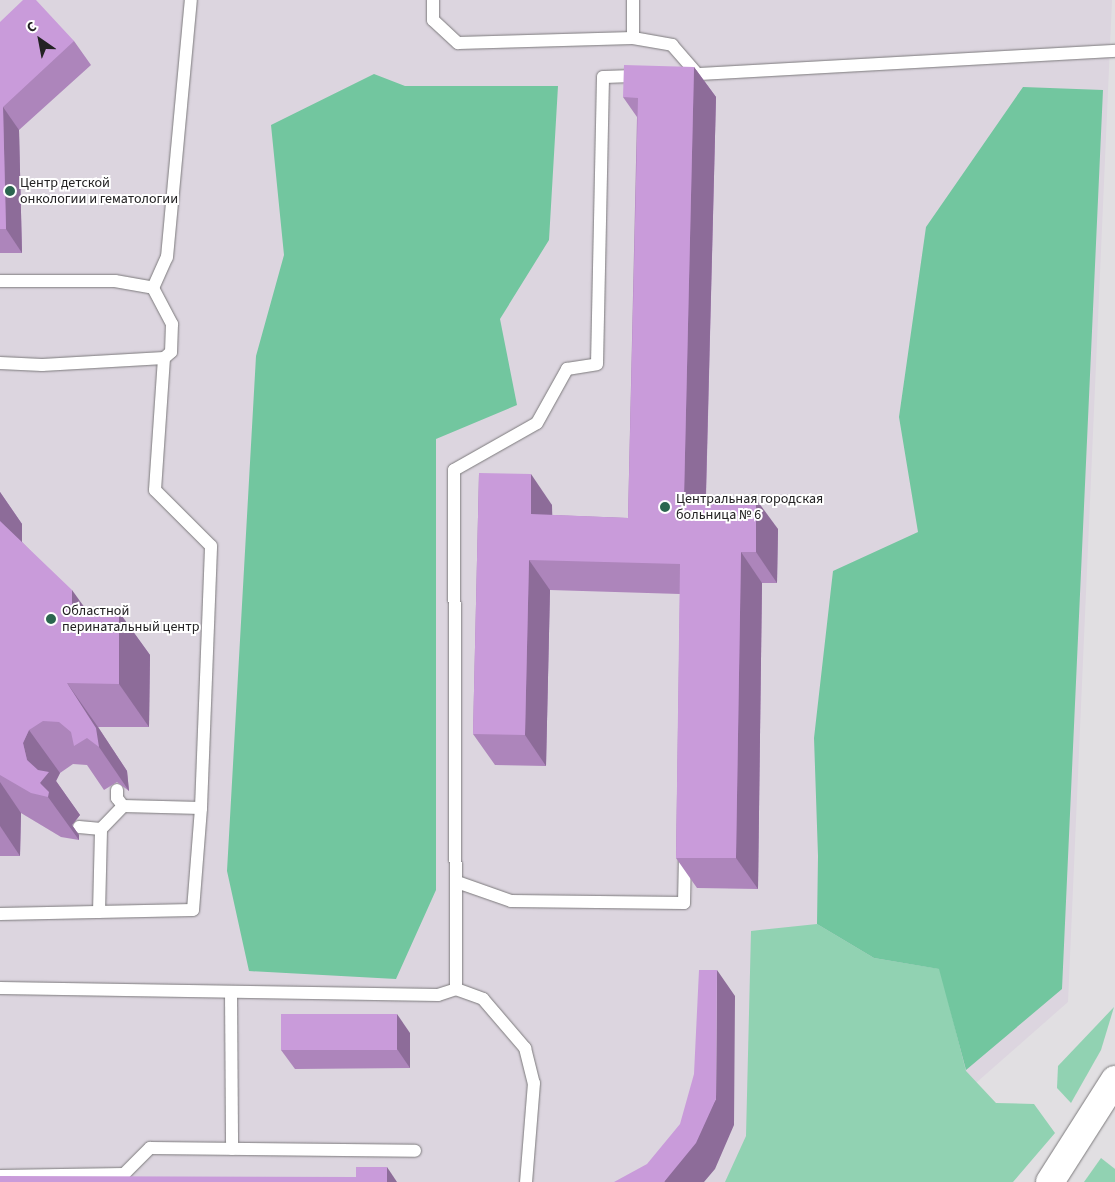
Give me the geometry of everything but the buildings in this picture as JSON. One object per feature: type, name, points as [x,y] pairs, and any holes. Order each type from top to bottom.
[{"type":"main road","points":[[1050,1182],[1115,1080]]},
{"type":"lane","points":[[153,288],[167,257],[192,0]]},
{"type":"lane","points":[[433,0],[433,20],[458,42],[633,38],[672,45],[698,75]]},
{"type":"lane","points":[[633,0],[633,38]]},
{"type":"lane","points":[[669,76],[1115,50]]},
{"type":"lane","points":[[456,989],[454,470],[537,423],[567,368],[597,364],[603,77],[650,76]]},
{"type":"lane","points":[[0,282],[115,281],[153,288]]},
{"type":"lane","points":[[0,364],[42,365],[164,358],[171,352],[172,324],[153,288]]},
{"type":"lane","points":[[0,914],[193,910],[201,808],[211,546],[156,490],[164,358]]},
{"type":"lane","points":[[117,790],[117,798],[124,806]]},
{"type":"lane","points":[[99,912],[101,829],[124,806],[201,808]]},
{"type":"lane","points":[[79,827],[101,829]]},
{"type":"lane","points":[[457,882],[511,902],[684,903],[686,845]]},
{"type":"lane","points":[[0,988],[438,995],[456,989],[483,999],[525,1048],[534,1083],[526,1182]]},
{"type":"lane","points":[[231,993],[232,1149]]},
{"type":"lane","points":[[0,1176],[124,1174],[150,1148],[415,1151]]},
{"type":"shaded area","name":"Центральная городская больница № 6","points":[[0,0],[1112,0],[1068,1002],[863,1182],[0,1182]]},
{"type":"green space","points":[[374,74],[405,86],[558,86],[549,240],[500,319],[517,405],[436,439],[436,890],[396,979],[249,971],[227,871],[256,356],[284,255],[271,125]]},
{"type":"green space","points":[[1023,87],[1103,90],[1062,989],[966,1070],[939,969],[874,958],[817,924],[818,856],[814,738],[833,571],[918,532],[899,417],[926,227]]},
{"type":"green space","points":[[817,924],[874,958],[940,969],[966,1071],[996,1103],[1034,1104],[1055,1133],[1013,1182],[725,1182],[746,1136],[751,931]]},
{"type":"green space","points":[[1114,1007],[1101,1050],[1071,1103],[1057,1088],[1058,1066]]},
{"type":"green space","points":[[1101,1158],[1115,1169],[1115,1182],[1084,1182]]},
{"type":"place","name":"Центр детской онкологии и гематологии","points":[[10,191]]},
{"type":"place","name":"Центральная городская больница № 6","points":[[665,507]]},
{"type":"place","name":"Областной перинатальный центр","points":[[51,619]]}]
